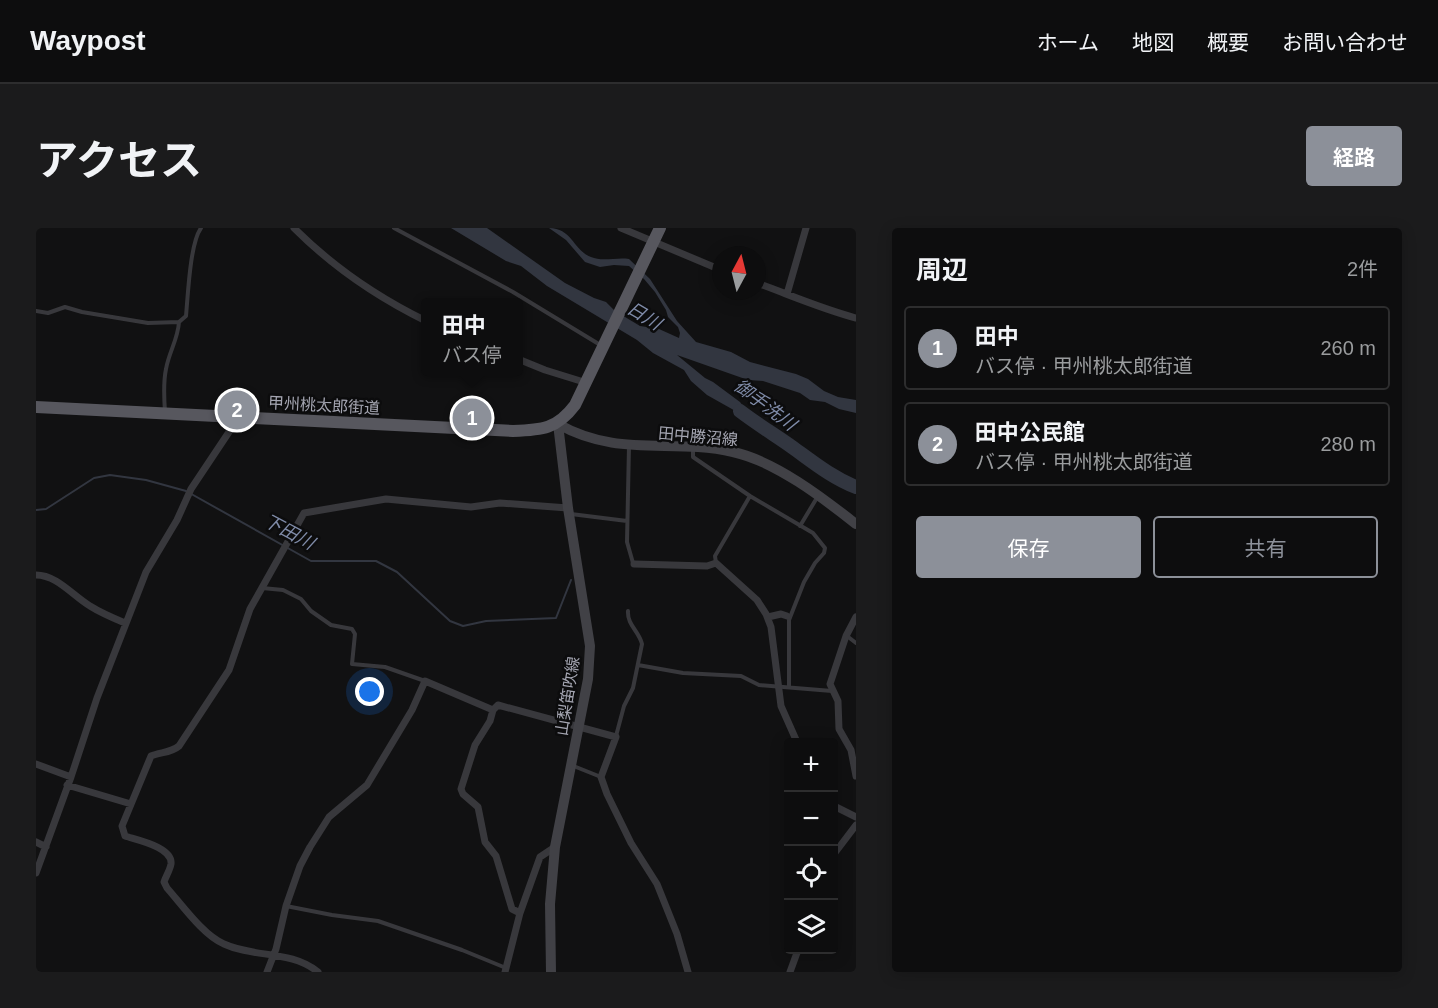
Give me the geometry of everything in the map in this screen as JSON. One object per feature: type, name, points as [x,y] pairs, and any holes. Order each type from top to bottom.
[{"type":"highway","points":[[558,424],[575,405],[587,382],[660,228]]},
{"type":"highway","name":"甲州桃太郎街道","points":[[36,406],[513,431],[545,428],[558,424]]},
{"type":"main road","name":"田中勝沼線","points":[[558,424],[590,439],[629,445],[733,452],[754,458],[770,465],[818,496],[856,524]]},
{"type":"main road","name":"山梨笛吹線","points":[[551,972],[550,904],[555,847],[588,679],[590,646],[568,511],[558,424]]},
{"type":"street","points":[[294,228],[356,282],[421,319]]},
{"type":"street","points":[[621,228],[652,245],[712,267]]},
{"type":"street","points":[[787,294],[806,228]]},
{"type":"street","points":[[766,286],[807,300],[825,310],[856,318]]},
{"type":"street","points":[[523,360],[575,380],[587,382]]},
{"type":"street","points":[[36,873],[97,698],[146,572],[177,520],[189,492],[229,432],[234,417]]},
{"type":"street","points":[[318,972],[291,958],[232,948],[216,941],[167,888],[165,882],[171,864],[164,850],[125,836],[122,826],[151,756],[160,752],[173,751],[179,746],[229,670],[250,609],[304,513],[386,499],[471,507],[500,504],[568,511]]},
{"type":"street","points":[[634,564],[707,566],[716,563],[757,600],[768,617],[771,627],[781,706],[795,738]]},
{"type":"street","points":[[36,575],[44,575],[59,583],[90,607],[125,623]]},
{"type":"street","points":[[768,617],[789,616]]},
{"type":"street","points":[[856,617],[846,636],[830,684],[840,708],[840,729],[854,750],[856,776]]},
{"type":"street","points":[[267,972],[286,906],[300,866],[310,847],[329,816],[367,785],[412,710],[425,681],[493,710]]},
{"type":"street","points":[[520,913],[512,909],[496,856],[485,842],[478,807],[463,794],[461,789],[475,745],[490,721],[493,710],[498,705],[616,737],[601,777],[607,795],[631,843],[657,884],[677,934],[688,972]]},
{"type":"street","points":[[36,764],[71,777]]},
{"type":"street","points":[[67,785],[131,804]]},
{"type":"street","points":[[838,808],[856,817]]},
{"type":"street","points":[[838,849],[856,825]]},
{"type":"street","points":[[36,842],[46,847]]},
{"type":"street","points":[[505,970],[520,913],[540,857],[555,847]]},
{"type":"street","points":[[790,972],[797,954]]},
{"type":"lane","points":[[36,311],[48,313],[65,307],[148,323],[179,322],[186,316],[192,259],[201,228]]},
{"type":"lane","points":[[394,228],[523,298]]},
{"type":"lane","points":[[523,298],[604,347]]},
{"type":"lane","points":[[165,413],[166,367],[178,335],[179,322]]},
{"type":"lane","points":[[629,445],[627,542],[634,564]]},
{"type":"lane","points":[[693,448],[693,457],[750,496],[813,533],[825,548],[804,582],[789,616],[789,687]]},
{"type":"lane","points":[[716,563],[715,556],[750,496]]},
{"type":"lane","points":[[800,526],[818,496]]},
{"type":"lane","points":[[568,511],[627,521]]},
{"type":"lane","points":[[262,588],[284,590],[301,599],[311,612],[330,625],[351,629],[355,634],[352,664],[385,667],[425,681]]},
{"type":"lane","points":[[616,737],[624,706],[633,688],[642,644],[640,637],[629,622],[628,611]]},
{"type":"lane","points":[[846,636],[856,643]]},
{"type":"lane","points":[[638,665],[683,673],[741,676],[759,685],[832,692]]},
{"type":"lane","points":[[571,765],[601,777]]},
{"type":"lane","points":[[286,906],[378,921],[462,950],[505,970]]},
{"type":"shaded area","points":[[451,228],[487,228],[565,283],[606,302],[615,311],[640,326],[659,329],[679,338],[678,327],[668,317],[655,292],[629,266],[600,267],[585,262],[566,240],[549,228],[557,229],[568,235],[580,250],[591,257],[629,259],[650,279],[677,321],[696,342],[731,352],[750,362],[796,374],[808,379],[824,391],[838,397],[856,400],[856,413],[839,409],[825,402],[810,400],[800,393],[763,381],[748,380],[677,355],[740,402],[755,422],[707,395],[691,381],[684,370],[653,353],[637,340],[547,286],[521,266],[506,261]]},
{"type":"waterway","name":"御手洗川","points":[[740,411],[822,469],[856,487]]},
{"type":"waterway","name":"下田川","points":[[36,510],[46,509],[94,478],[110,475],[146,480],[186,491],[311,561],[376,561],[397,572],[450,621],[463,626],[486,621],[556,618],[571,580]]},
{"type":"place","name":"田中公民館","points":[[237,410]]},
{"type":"place","name":"田中","points":[[472,418]]},
{"type":"water label","name":"日川","points":[[644,316]]}]
